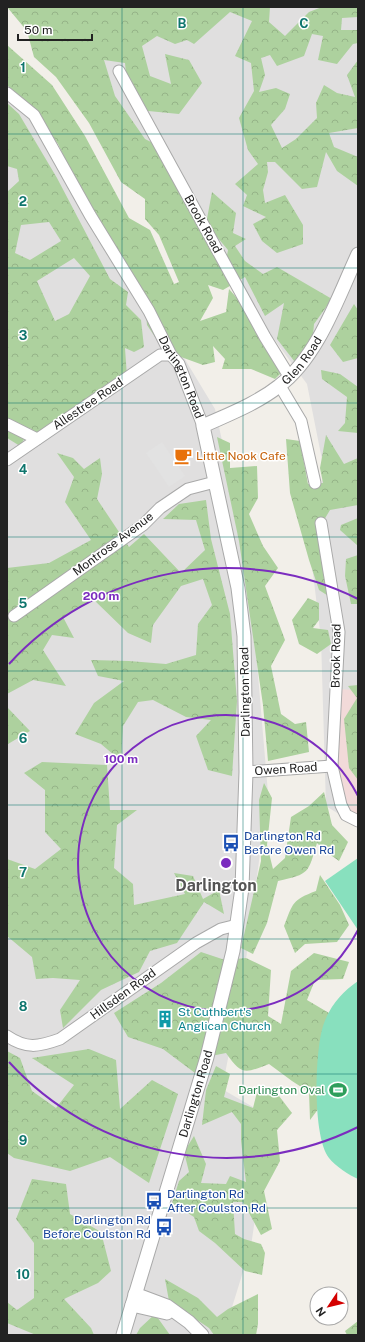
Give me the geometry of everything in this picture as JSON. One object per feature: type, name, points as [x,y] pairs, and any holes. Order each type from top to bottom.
[{"type":"street","name":"Brook Road","points":[[119,71],[265,337],[289,376]]},
{"type":"street","name":"Darlington Road","points":[[7,93],[34,115],[90,215],[149,311],[171,355],[179,364],[203,426],[238,588],[244,636],[246,772],[242,888],[233,951],[207,1057],[123,1335]]},
{"type":"street","name":"Glen Road","points":[[203,426],[241,410],[280,386],[307,357],[318,338],[358,254]]},
{"type":"street","name":"Allestree Road","points":[[7,460],[160,355],[171,355]]},
{"type":"street","points":[[280,386],[301,421],[315,483]]},
{"type":"street","points":[[7,424],[37,439]]},
{"type":"street","name":"Montrose Avenue","points":[[14,616],[143,525],[160,508],[188,489],[215,482]]},
{"type":"street","name":"Brook Road","points":[[321,523],[339,632],[332,766]]},
{"type":"street","name":"Owen Road","points":[[246,772],[332,766],[341,805],[346,815],[358,820]]},
{"type":"street","name":"Hillsden Road","points":[[7,1036],[18,1043],[27,1045],[46,1044],[60,1039],[196,943],[221,929],[237,925]]},
{"type":"street","points":[[133,1300],[167,1306],[189,1322],[202,1335]]},
{"type":"shaded area","points":[[48,7],[358,7],[358,826],[326,806],[321,639],[306,516],[325,475],[307,384],[224,271]]},
{"type":"shaded area","points":[[7,80],[51,138],[215,409],[248,557],[268,793],[243,982],[222,1089],[270,1117],[251,1246],[224,1333],[225,1335],[7,1335]]},
{"type":"shaded area","points":[[162,442],[185,476],[169,487],[146,453]]},
{"type":"shaded area","points":[[337,689],[358,690],[358,819],[344,814],[335,772]]},
{"type":"green space","points":[[7,7],[270,7],[269,22],[285,36],[309,12],[322,7],[358,7],[358,17],[342,18],[341,30],[358,30],[358,43],[353,44],[337,64],[318,60],[323,36],[312,34],[304,56],[277,66],[270,55],[261,58],[265,75],[259,92],[276,88],[290,94],[285,109],[271,125],[282,148],[296,139],[317,118],[316,103],[324,85],[337,93],[355,97],[347,75],[358,60],[358,128],[329,133],[334,147],[358,157],[358,186],[337,171],[326,152],[317,187],[302,189],[275,162],[267,162],[268,172],[263,190],[265,203],[285,195],[303,225],[303,244],[277,253],[262,241],[253,224],[266,217],[243,206],[247,195],[235,184],[258,164],[248,150],[239,118],[254,91],[251,63],[235,56],[252,21],[230,12],[194,44],[187,40],[175,44],[157,36],[142,46],[150,76],[171,84],[165,54],[189,60],[202,83],[179,114],[138,110],[128,94],[125,63],[104,60],[115,96],[145,139],[167,150],[173,182],[194,203],[209,246],[225,266],[228,250],[206,224],[212,192],[236,213],[233,233],[246,239],[235,246],[245,261],[263,274],[277,267],[332,299],[314,324],[311,359],[298,366],[277,339],[284,303],[265,316],[245,277],[223,290],[208,285],[213,298],[200,321],[226,312],[229,289],[256,320],[281,373],[275,379],[251,369],[222,369],[225,359],[213,346],[215,362],[203,365],[181,357],[155,337],[147,325],[145,301],[94,219],[58,144],[30,105],[7,85],[7,45],[52,85],[85,136],[129,218],[150,230],[174,284],[179,282],[159,235],[145,219],[145,199],[121,182],[89,123],[56,77],[34,57],[27,31]]},
{"type":"green space","points":[[7,103],[19,114],[57,178],[110,279],[128,292],[126,305],[141,320],[144,347],[134,352],[125,348],[127,377],[35,438],[31,428],[20,446],[7,438],[7,192],[19,181],[17,169],[7,166]],"holes":[[[49,222],[61,241],[30,260],[15,253],[21,225]],[[74,258],[90,276],[69,314],[55,321],[37,281]]]},
{"type":"green space","points":[[354,304],[358,310],[358,358],[343,362],[330,345]]},
{"type":"green space","points":[[321,370],[340,374],[358,387],[358,433],[338,431],[345,423],[347,397],[322,379]]},
{"type":"green space","points":[[326,435],[344,464],[358,458],[358,505],[330,510],[321,525],[333,599],[319,590],[309,560],[290,493],[286,439],[300,441],[308,484],[323,483],[320,468]]},
{"type":"green space","points":[[217,437],[230,443],[230,468],[257,466],[258,498],[249,514],[263,546],[278,568],[265,586],[285,640],[271,666],[281,714],[295,724],[306,722],[309,752],[268,761],[263,705],[239,541]]},
{"type":"green space","points":[[57,453],[73,458],[84,469],[100,458],[102,474],[97,499],[129,547],[144,534],[181,573],[205,550],[196,520],[163,519],[179,504],[206,500],[211,539],[230,614],[237,701],[232,776],[208,770],[196,736],[211,720],[186,717],[153,700],[138,702],[123,726],[121,761],[101,744],[75,734],[94,703],[124,681],[98,676],[91,660],[166,664],[196,655],[198,624],[212,605],[203,579],[181,586],[153,625],[151,643],[128,633],[93,599],[63,617],[74,638],[52,635],[43,650],[66,686],[33,680],[7,694],[7,568],[49,563],[91,540],[65,502],[74,477]]},
{"type":"green space","points":[[358,518],[358,546],[340,530],[341,525]]},
{"type":"green space","points":[[358,555],[358,604],[351,604],[345,576],[346,559]]},
{"type":"green space","points":[[308,598],[319,603],[319,620],[313,628],[328,630],[331,644],[317,654],[299,644],[292,620]]},
{"type":"green space","points":[[358,685],[358,780],[349,768],[344,719],[357,698],[348,686]]},
{"type":"green space","points":[[7,707],[30,731],[8,744],[7,744]]},
{"type":"green space","points":[[42,762],[107,765],[110,810],[137,810],[117,825],[114,868],[133,884],[134,905],[185,894],[174,873],[193,876],[203,899],[219,890],[224,914],[204,902],[177,943],[150,951],[139,972],[101,990],[63,1028],[60,1010],[80,980],[53,978],[36,979],[32,957],[7,936],[7,859],[35,869],[61,849],[45,832],[45,790],[24,773]]},
{"type":"green space","points":[[264,783],[272,798],[267,845],[273,869],[285,858],[291,817],[309,806],[324,792],[332,825],[348,842],[339,861],[317,843],[312,861],[306,871],[302,874],[278,881],[267,923],[253,954],[241,948],[261,861],[259,800]]},
{"type":"green space","points":[[358,858],[358,930],[325,881]]},
{"type":"green space","points":[[320,875],[340,905],[349,925],[337,942],[305,944],[295,953],[284,926],[294,903],[302,897],[316,891]]},
{"type":"green space","points":[[201,952],[225,960],[246,958],[271,970],[268,1016],[281,1024],[291,971],[314,953],[349,962],[343,979],[315,980],[307,1000],[329,1013],[325,1100],[310,1120],[309,1092],[269,1064],[249,1071],[240,1069],[226,1053],[206,1057],[195,1073],[163,1049],[128,1037],[114,1013],[161,983]]},
{"type":"green space","name":"Darlington Oval","points":[[358,981],[358,1179],[346,1173],[335,1164],[329,1158],[324,1147],[320,1132],[318,1113],[317,1073],[320,1038],[329,1012],[337,1000]]},
{"type":"green space","points":[[89,1049],[116,1060],[120,1109],[152,1080],[178,1094],[149,1183],[110,1157],[70,1171],[14,1158],[7,1153],[7,1051],[20,1058],[32,1091],[56,1108],[74,1085],[32,1058]]},
{"type":"green space","points":[[216,1066],[230,1074],[224,1097],[253,1108],[258,1088],[276,1092],[292,1113],[277,1130],[280,1161],[264,1191],[272,1229],[261,1235],[243,1202],[233,1202],[235,1234],[244,1239],[261,1244],[265,1253],[262,1275],[245,1271],[215,1243],[199,1231],[194,1217],[172,1203],[179,1181],[189,1172],[184,1152],[194,1136],[206,1164],[201,1183],[226,1184],[230,1176],[246,1182],[241,1141],[241,1124],[232,1112],[202,1125],[206,1090]]},
{"type":"green space","points":[[32,1179],[66,1184],[70,1214],[101,1232],[111,1271],[98,1283],[64,1299],[91,1328],[94,1335],[36,1335],[7,1323],[7,1302],[17,1310],[34,1298],[34,1243],[16,1219]]},
{"type":"green space","points":[[165,1279],[198,1298],[217,1317],[228,1309],[258,1294],[258,1324],[256,1335],[214,1335],[209,1328],[169,1301]]},
{"type":"green space","points":[[155,1314],[170,1335],[136,1335],[140,1328]]},
{"type":"green space","points":[[358,1321],[358,1335],[347,1335],[345,1331]]},
{"type":"place","name":"Little Nook Cafe","points":[[183,456]]},
{"type":"place","name":"Darlington Rd Before Owen Rd","points":[[231,843]]},
{"type":"place","name":"St Cuthbert's Anglican Church","points":[[165,1019]]},
{"type":"place","name":"Darlington Oval","points":[[338,1090]]},
{"type":"place","name":"Darlington Rd After Coulston Rd","points":[[154,1201]]},
{"type":"place","name":"Darlington Rd Before Coulston Rd","points":[[164,1227]]},
{"type":"district","name":"Darlington","points":[[216,885]]}]
